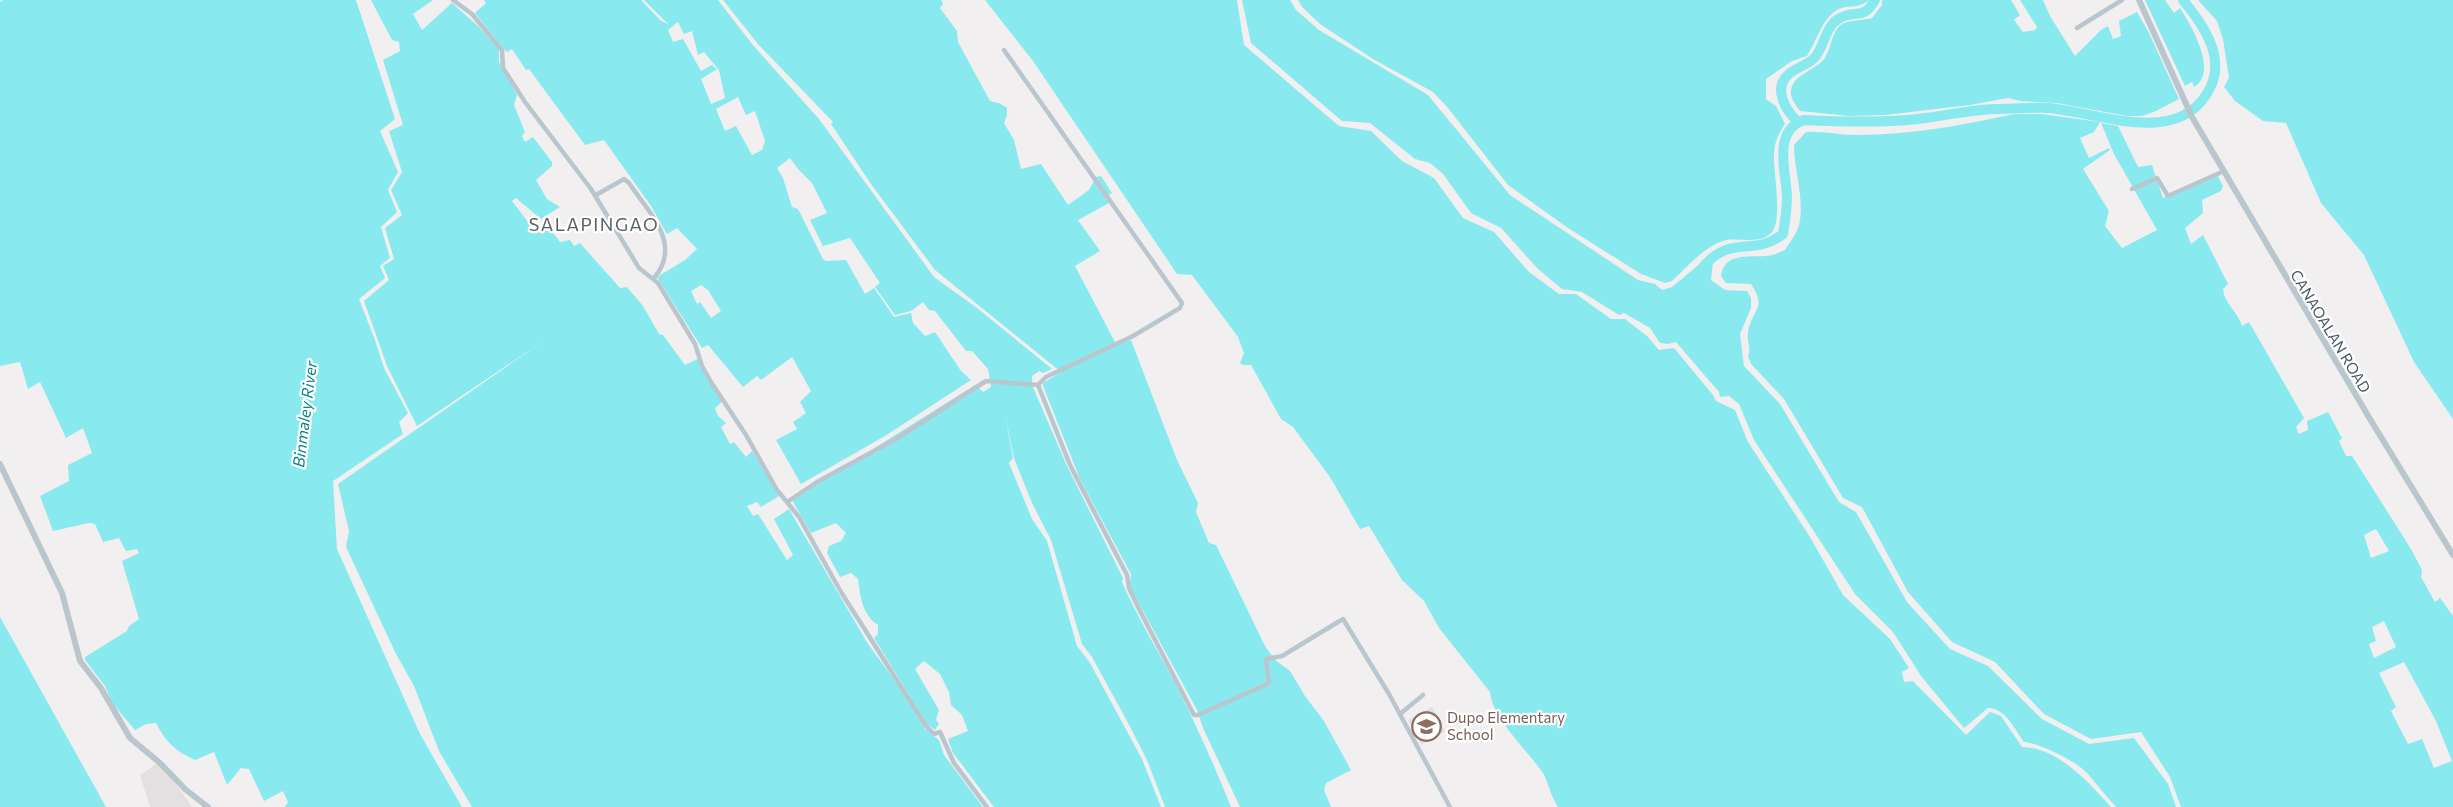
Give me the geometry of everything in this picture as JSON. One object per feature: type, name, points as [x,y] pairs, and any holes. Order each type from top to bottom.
[{"type":"street","points":[[453,0],[472,14],[502,50],[502,66],[510,80],[596,195],[639,268],[654,278],[695,344],[702,366],[711,382],[746,435],[777,490],[799,517],[847,602],[926,726],[934,734],[940,732],[954,763],[987,807]]},
{"type":"street","points":[[2077,28],[2122,0]]},
{"type":"street","name":"CANAOALAN ROAD","points":[[2139,0],[2192,117],[2453,555]]},
{"type":"street","points":[[787,502],[817,482],[892,441],[988,380],[1036,385],[1046,377],[1133,336],[1180,308],[1182,303],[1004,50]]},
{"type":"street","points":[[2132,189],[2157,178],[2168,196],[2224,171]]},
{"type":"street","points":[[596,195],[624,179],[629,183],[659,228],[667,245],[662,269],[654,278]]},
{"type":"street","points":[[1036,385],[1070,465],[1126,573],[1130,591],[1194,715],[1265,685],[1269,680],[1266,659],[1282,657],[1341,619],[1344,620],[1400,714],[1450,807]]},
{"type":"street","points":[[0,464],[62,593],[80,661],[101,688],[130,738],[160,763],[186,790],[208,807]]},
{"type":"street","points":[[1400,714],[1423,696]]},
{"type":"shaded area","name":"Dupo Elementary School","points":[[1432,707],[1445,732],[1421,745],[1408,720]]},
{"type":"shaded area","points":[[159,762],[192,807],[150,807],[140,775]]},
{"type":"water","name":"Binmaley River","points":[[3,0],[356,0],[395,119],[380,131],[398,172],[388,190],[397,212],[381,227],[390,258],[380,266],[385,278],[359,299],[384,368],[408,413],[399,422],[403,434],[333,481],[337,549],[420,734],[462,807],[285,807],[288,802],[283,791],[264,801],[249,769],[241,768],[227,785],[214,752],[195,760],[172,745],[156,723],[146,724],[135,730],[113,704],[105,686],[85,660],[85,657],[127,631],[129,626],[139,619],[122,561],[139,553],[137,549],[126,551],[119,538],[103,542],[95,524],[89,523],[53,531],[40,496],[69,481],[68,465],[92,453],[83,428],[66,438],[40,382],[28,389],[20,362],[0,366],[0,2]]},
{"type":"water","points":[[371,0],[433,0],[413,14],[422,30],[452,3],[499,49],[499,62],[517,95],[514,105],[525,132],[522,136],[525,142],[533,137],[552,162],[552,166],[536,180],[547,199],[560,207],[541,219],[516,198],[512,201],[531,226],[549,227],[560,242],[570,240],[574,246],[580,243],[620,288],[627,287],[643,306],[659,334],[663,335],[685,365],[697,359],[723,401],[715,408],[718,416],[726,423],[721,427],[730,444],[734,442],[746,457],[752,451],[779,496],[761,507],[757,502],[747,506],[753,516],[758,514],[787,560],[793,555],[774,519],[789,509],[868,644],[901,689],[925,729],[939,740],[944,755],[983,807],[472,807],[439,751],[414,686],[396,654],[346,547],[349,531],[338,484],[549,337],[417,426],[387,366],[364,301],[389,280],[383,266],[394,259],[385,228],[402,215],[391,190],[402,172],[389,131],[403,125],[383,60],[400,51],[399,42],[392,40]]},
{"type":"water","points":[[484,0],[641,0],[660,20],[669,25],[644,0],[718,0],[752,44],[819,119],[934,277],[977,308],[1052,369],[1043,373],[1039,371],[1032,376],[1032,385],[1067,466],[1123,578],[1122,582],[1130,600],[1197,728],[1231,807],[1165,807],[1147,760],[1092,657],[1082,644],[1051,540],[1032,503],[1014,458],[1005,414],[1013,458],[1009,463],[1032,519],[1047,541],[1077,646],[1090,663],[1142,759],[1161,807],[994,807],[953,753],[948,739],[968,731],[962,715],[951,705],[949,692],[940,674],[924,661],[915,669],[939,710],[936,720],[939,724],[935,730],[927,724],[874,638],[878,634],[878,625],[865,610],[858,579],[851,573],[840,577],[827,553],[829,546],[841,541],[846,533],[836,523],[811,533],[792,500],[975,385],[983,392],[991,387],[988,369],[972,351],[966,351],[935,311],[929,310],[923,302],[911,311],[895,315],[875,287],[880,283],[850,238],[823,246],[810,220],[827,213],[812,183],[790,158],[777,168],[783,178],[792,207],[798,209],[823,259],[826,261],[846,260],[865,294],[874,288],[894,317],[911,313],[913,323],[925,336],[935,332],[961,371],[971,380],[885,436],[801,484],[776,440],[797,429],[793,422],[806,413],[800,402],[811,391],[792,357],[761,380],[757,376],[743,387],[708,345],[702,348],[657,277],[685,260],[697,249],[677,228],[667,234],[651,206],[604,140],[585,145],[529,69],[526,70],[512,49],[507,52],[504,49],[475,13],[486,3]],"holes":[[[678,22],[684,34],[692,31],[698,55],[704,52],[719,70],[725,98],[711,104],[701,79],[717,69],[712,65],[701,71],[683,39],[673,42],[668,30]],[[738,97],[746,115],[755,111],[765,141],[762,150],[752,155],[736,126],[725,131],[716,109]],[[701,285],[708,290],[721,311],[711,318],[700,302],[697,304],[691,291]]]},
{"type":"water","points":[[723,0],[941,0],[943,4],[940,8],[957,31],[958,42],[990,101],[1007,108],[1004,123],[1014,140],[1021,169],[1041,164],[1068,205],[1089,190],[1096,177],[1101,176],[1112,193],[1105,197],[1109,203],[1078,220],[1100,251],[1075,266],[1116,344],[1131,340],[1177,460],[1198,503],[1196,512],[1209,543],[1216,545],[1265,646],[1275,660],[1290,671],[1324,721],[1351,770],[1326,783],[1324,790],[1331,807],[1240,807],[1203,728],[1197,710],[1130,587],[1131,574],[1080,479],[1043,386],[1043,383],[1061,372],[935,270],[871,184],[831,124],[833,122],[758,44]]},
{"type":"water","points":[[985,0],[1237,0],[1244,45],[1339,126],[1371,131],[1402,161],[1434,178],[1463,218],[1494,232],[1529,272],[1559,294],[1576,294],[1611,319],[1625,319],[1647,336],[1659,350],[1674,348],[1716,401],[1735,410],[1748,442],[1810,537],[1843,595],[1890,639],[1909,668],[1902,672],[1904,682],[1913,681],[1966,735],[1990,712],[2001,716],[2022,747],[2048,753],[2072,768],[2111,807],[1558,807],[1543,773],[1497,713],[1490,692],[1439,628],[1424,601],[1402,580],[1369,526],[1360,529],[1330,477],[1293,427],[1281,419],[1251,365],[1240,363],[1244,353],[1238,337],[1192,275],[1177,274],[1033,61]]},
{"type":"water","points":[[1242,0],[1290,0],[1296,10],[1319,30],[1428,95],[1510,195],[1638,280],[1655,284],[1662,290],[1672,287],[1714,252],[1711,280],[1725,290],[1747,291],[1751,298],[1751,308],[1740,334],[1744,366],[1780,404],[1839,502],[1856,512],[1907,602],[1950,649],[1988,666],[2042,719],[2089,744],[2134,738],[2168,784],[2176,807],[2116,807],[2083,769],[2049,749],[2024,742],[2009,720],[1994,709],[1988,708],[1964,728],[1921,676],[1893,632],[1855,594],[1754,440],[1739,404],[1729,396],[1720,397],[1719,392],[1676,342],[1660,343],[1650,328],[1624,313],[1619,315],[1582,292],[1562,289],[1538,269],[1501,228],[1471,213],[1443,174],[1430,163],[1415,159],[1370,123],[1342,121],[1251,43]]},
{"type":"water","points":[[1298,0],[1869,0],[1860,5],[1837,10],[1823,25],[1807,56],[1792,61],[1766,79],[1766,99],[1776,106],[1785,124],[1777,138],[1774,150],[1777,216],[1772,232],[1761,239],[1729,240],[1716,244],[1696,258],[1672,281],[1665,283],[1641,274],[1568,228],[1508,185],[1433,92],[1373,59],[1320,24]]},
{"type":"water","points":[[1882,0],[2011,0],[2020,15],[2014,20],[2023,32],[2035,30],[2037,27],[2020,0],[2043,0],[2050,16],[2075,56],[2108,26],[2113,39],[2121,36],[2119,21],[2137,12],[2179,99],[2142,116],[2127,116],[2057,103],[2008,98],[1885,115],[1849,116],[1800,111],[1793,100],[1792,86],[1802,75],[1824,59],[1834,34],[1840,26],[1847,22],[1872,18],[1882,5]]},
{"type":"water","points":[[2145,0],[2165,0],[2174,13],[2180,8],[2190,25],[2200,48],[2204,71],[2201,80],[2194,87],[2192,82],[2185,86]]},
{"type":"water","points":[[2198,0],[2453,0],[2453,419],[2414,362],[2364,255],[2321,203],[2286,123],[2263,121],[2235,101],[2224,87],[2229,78],[2223,39],[2217,21]]},
{"type":"water","points":[[2015,114],[2041,114],[2100,122],[2094,132],[2080,138],[2089,158],[2109,148],[2110,150],[2083,169],[2109,211],[2105,226],[2122,248],[2157,230],[2114,154],[2101,123],[2118,126],[2138,167],[2152,165],[2163,198],[2218,176],[2223,186],[2221,191],[2202,200],[2203,213],[2185,228],[2191,244],[2203,235],[2228,284],[2223,289],[2226,299],[2242,326],[2249,322],[2304,418],[2296,427],[2299,434],[2308,430],[2307,421],[2328,412],[2342,438],[2339,441],[2346,456],[2352,456],[2411,549],[2422,570],[2421,577],[2435,602],[2440,598],[2453,616],[2453,807],[2181,807],[2170,777],[2141,732],[2091,739],[2044,714],[1995,662],[1952,642],[1908,592],[1862,507],[1843,498],[1784,399],[1751,364],[1748,356],[1748,336],[1758,304],[1756,292],[1751,284],[1726,283],[1721,276],[1723,269],[1731,260],[1768,256],[1785,250],[1795,235],[1801,215],[1801,205],[1794,145],[1806,132],[1857,135],[1897,133],[1936,129]],"holes":[[[2376,529],[2389,551],[2371,558],[2364,535]],[[2384,621],[2396,647],[2374,658],[2369,644],[2376,641],[2372,627]],[[2404,662],[2436,721],[2452,761],[2434,768],[2422,739],[2408,744],[2391,711],[2396,707],[2379,673]]]},
{"type":"water","points":[[0,617],[106,807],[0,807]]},
{"type":"waterway","points":[[1798,122],[1785,106],[1781,92],[1784,80],[1816,56],[1835,21],[1863,13],[1875,0]]},
{"type":"waterway","points":[[1703,267],[1723,251],[1762,244],[1783,234],[1787,196],[1784,143],[1794,125],[1804,120],[1889,121],[1979,110],[2037,108],[2139,122],[2161,122],[2181,117],[2198,105],[2211,86],[2215,74],[2213,51],[2209,40],[2204,29],[2183,0]]},
{"type":"place","name":"Dupo Elementary School","points":[[1426,726]]},
{"type":"district","name":"SALAPINGAO","points":[[594,224]]}]
